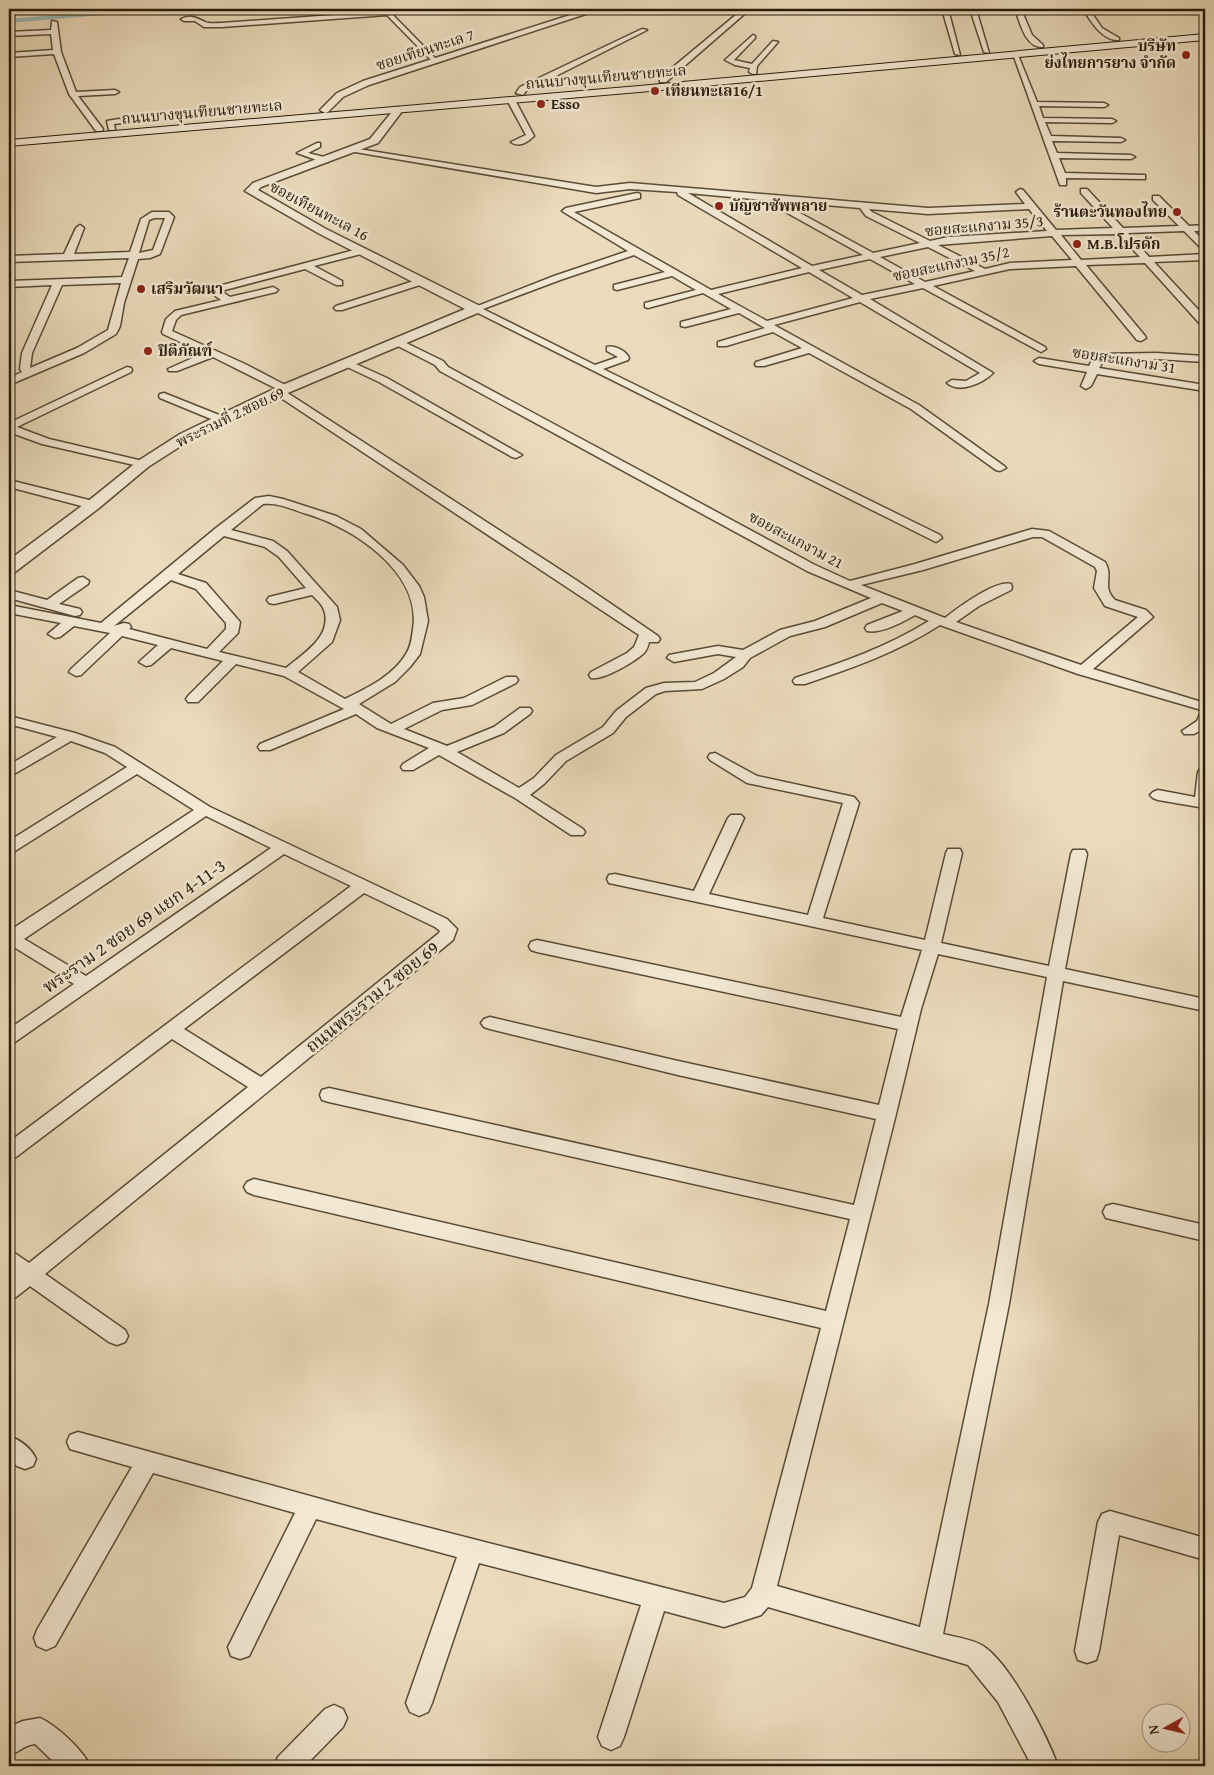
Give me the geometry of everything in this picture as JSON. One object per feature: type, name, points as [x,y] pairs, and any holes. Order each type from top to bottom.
[{"type":"main road","name":"ถนนบางขุนเทียนชายทะเล","points":[[9,135],[99,129],[115,124],[398,110],[754,69],[1038,48],[1205,30]]},
{"type":"main road","name":"ถนนบางขุนเทียนชายทะเล","points":[[9,143],[300,115],[324,110],[1015,55],[1038,48],[1060,51],[1205,37]]},
{"type":"main road","points":[[1038,48],[1051,48],[1060,51]]},
{"type":"street","name":"ซอยเทียนทะเล 7","points":[[324,110],[348,90],[597,9]]},
{"type":"street","points":[[663,80],[747,9]]},
{"type":"street","points":[[945,9],[958,54]]},
{"type":"street","points":[[973,9],[987,52]]},
{"type":"street","points":[[1018,9],[1029,37],[1038,48]]},
{"type":"street","points":[[1086,9],[1100,29],[1117,39]]},
{"type":"street","points":[[184,19],[197,19],[204,25],[222,25],[389,13],[435,61]]},
{"type":"street","points":[[54,22],[55,52],[73,94],[99,129]]},
{"type":"street","points":[[515,142],[521,142],[530,136],[516,96],[523,89],[644,30]]},
{"type":"street","points":[[9,34],[54,32]]},
{"type":"street","points":[[753,37],[729,60],[754,69],[775,42]]},
{"type":"street","points":[[9,55],[55,52]]},
{"type":"street","points":[[1015,55],[1062,179],[1142,177]]},
{"type":"street","points":[[73,94],[115,92]]},
{"type":"street","points":[[1034,104],[1104,105]]},
{"type":"street","name":"ซอยเทียนทะเล 16","points":[[398,110],[377,139],[355,150],[257,185],[252,191],[322,231],[475,309]]},
{"type":"street","points":[[1041,120],[1112,121]]},
{"type":"street","points":[[1047,138],[1121,140]]},
{"type":"street","points":[[317,145],[301,153],[325,160]]},
{"type":"street","points":[[355,150],[596,190],[630,186],[928,211],[1031,206]]},
{"type":"street","points":[[1054,155],[1131,157]]},
{"type":"street","points":[[680,191],[682,194],[988,372],[987,375],[968,384],[952,383]]},
{"type":"street","points":[[1084,191],[1205,323]]},
{"type":"street","points":[[1020,192],[1141,338]]},
{"type":"street","points":[[636,196],[566,211],[635,252],[915,408],[1000,468]]},
{"type":"street","points":[[766,198],[1041,349]]},
{"type":"street","points":[[1156,198],[1205,247]]},
{"type":"street","points":[[862,205],[870,214],[926,244],[983,271]]},
{"type":"street","points":[[9,259],[134,255],[150,255],[157,252],[170,217],[152,215],[145,218],[134,255],[126,280],[113,331],[94,344],[9,382]]},
{"type":"street","points":[[68,257],[80,228]]},
{"type":"street","name":"ซอยสะแกงาม 35/3","points":[[648,304],[926,244],[962,238],[1205,228]]},
{"type":"street","points":[[229,301],[215,292],[218,289],[362,251]]},
{"type":"street","points":[[475,309],[557,278],[635,252]]},
{"type":"street","name":"ซอยสะแกงาม 35/2","points":[[722,344],[863,298],[1010,266],[1205,257]]},
{"type":"street","points":[[306,266],[338,283]]},
{"type":"street","points":[[617,287],[673,273]]},
{"type":"street","points":[[9,284],[126,280]]},
{"type":"street","points":[[339,308],[420,282]]},
{"type":"street","points":[[29,373],[25,369],[27,353],[58,283]]},
{"type":"street","points":[[273,290],[173,315],[166,328],[168,333],[213,353],[282,391],[650,636],[640,649],[596,675]]},
{"type":"street","points":[[475,309],[936,538]]},
{"type":"street","name":"พระรามที่ 2 ซอย 69","points":[[13,561],[93,505],[143,464],[185,437],[282,391],[475,309]]},
{"type":"street","points":[[685,324],[740,310]]},
{"type":"street","name":"ซอยสะแกงาม 21","points":[[398,342],[439,363],[444,369],[811,568],[848,585],[943,622],[1083,671],[1205,708]]},
{"type":"street","points":[[595,368],[624,357],[611,349]]},
{"type":"street","points":[[760,364],[811,349]]},
{"type":"street","points":[[173,369],[213,353]]},
{"type":"street","points":[[1086,386],[1097,360],[1101,357],[1202,358]]},
{"type":"street","name":"ซอยสะแกงาม 31","points":[[1039,361],[1205,388]]},
{"type":"street","points":[[347,363],[384,380],[516,455]]},
{"type":"street","points":[[9,428],[127,370]]},
{"type":"street","points":[[164,396],[220,420]]},
{"type":"street","points":[[9,428],[46,442],[143,464]]},
{"type":"street","points":[[9,484],[93,505]]},
{"type":"street","points":[[76,672],[115,626],[169,575],[259,501],[269,499],[328,517],[344,524],[369,541],[392,560],[411,581],[422,618],[414,654],[403,668],[378,689],[352,705],[265,746]]},
{"type":"street","points":[[220,532],[269,544],[283,554],[330,607],[333,620],[325,642],[293,670]]},
{"type":"street","points":[[848,585],[918,567],[1032,533],[1045,534],[1101,565],[1103,571],[1100,588],[1106,600],[1141,613],[1146,618],[1083,671]]},
{"type":"street","points":[[169,575],[194,582],[201,586],[233,622],[233,630],[213,650]]},
{"type":"street","points":[[49,605],[83,582]]},
{"type":"street","points":[[800,681],[872,657],[943,622],[1006,586]]},
{"type":"street","points":[[274,600],[315,590]]},
{"type":"street","points":[[9,594],[168,643],[213,650],[233,659],[293,670]]},
{"type":"street","points":[[520,795],[539,781],[561,758],[608,730],[621,714],[651,691],[664,687],[697,686],[732,668],[745,655],[785,633],[820,624],[881,599]]},
{"type":"street","points":[[9,609],[72,621],[115,626],[293,670],[382,725],[443,750],[520,795],[577,832]]},
{"type":"street","points":[[872,628],[902,618],[913,611]]},
{"type":"street","points":[[56,634],[72,621]]},
{"type":"street","points":[[146,662],[168,643]]},
{"type":"street","points":[[674,658],[718,650],[745,655]]},
{"type":"street","points":[[193,699],[233,659]]},
{"type":"street","points":[[392,729],[438,706],[467,702],[511,680]]},
{"type":"street","points":[[408,767],[443,750],[499,730],[525,711]]},
{"type":"street","points":[[1189,731],[1202,723],[1205,717]]},
{"type":"street","name":"ถนนพระราม 2 ซอย 69","points":[[9,720],[70,736],[110,750],[205,810],[441,922],[449,929],[447,936],[9,1291]]},
{"type":"street","points":[[9,771],[70,736]]},
{"type":"street","points":[[715,757],[752,780],[849,800],[851,803],[814,922]]},
{"type":"street","points":[[9,848],[138,767]]},
{"type":"street","points":[[1158,795],[1204,803],[1205,774]]},
{"type":"street","points":[[87,984],[10,938],[205,810]]},
{"type":"street","points":[[699,897],[736,818]]},
{"type":"street","name":"พระราม 2 ซอย 69 แยก 4-11-3","points":[[9,1038],[282,848]]},
{"type":"street","points":[[78,1442],[470,1550],[724,1615],[752,1607],[763,1594],[834,1322],[908,1025],[932,946],[954,853]]},
{"type":"street","points":[[929,1642],[999,1304],[1056,973],[1079,854]]},
{"type":"street","points":[[615,880],[1205,1005]]},
{"type":"street","points":[[9,1152],[362,886]]},
{"type":"street","points":[[537,946],[908,1025]]},
{"type":"street","points":[[490,1022],[688,1070],[887,1114]]},
{"type":"street","points":[[170,1029],[261,1086]]},
{"type":"street","points":[[330,1095],[861,1214]]},
{"type":"street","points":[[254,1187],[834,1322]]},
{"type":"street","points":[[1113,1212],[1205,1233]]},
{"type":"street","points":[[9,1260],[117,1336]]},
{"type":"street","points":[[46,1638],[148,1461]]},
{"type":"street","points":[[240,1647],[311,1506]]},
{"type":"street","points":[[1087,1651],[1110,1522],[1205,1549]]},
{"type":"street","points":[[419,1703],[470,1550]]},
{"type":"street","points":[[763,1594],[975,1655],[993,1672],[1031,1735],[1045,1766]]},
{"type":"street","points":[[611,1737],[656,1597]]},
{"type":"street","points":[[287,1766],[334,1718]]},
{"type":"street","points":[[9,1743],[14,1737],[22,1733],[40,1731],[78,1766]]},
{"type":"waterway","points":[[9,21],[150,9]]},
{"type":"place","name":"บริษัท ย่งไทยการยาง จำกัด","points":[[1186,55]]},
{"type":"place","name":"เทียนทะเล16/1","points":[[655,91]]},
{"type":"place","name":"Esso","points":[[541,104]]},
{"type":"place","name":"บัญชาซัพพลาย","points":[[719,206]]},
{"type":"place","name":"ร้านตะวันทองไทย","points":[[1177,212]]},
{"type":"place","name":"M.B.โปรดัก","points":[[1077,244]]},
{"type":"place","name":"เสริมวัฒนา","points":[[141,289]]},
{"type":"place","name":"ปิติภัณฑ์","points":[[148,351]]}]
